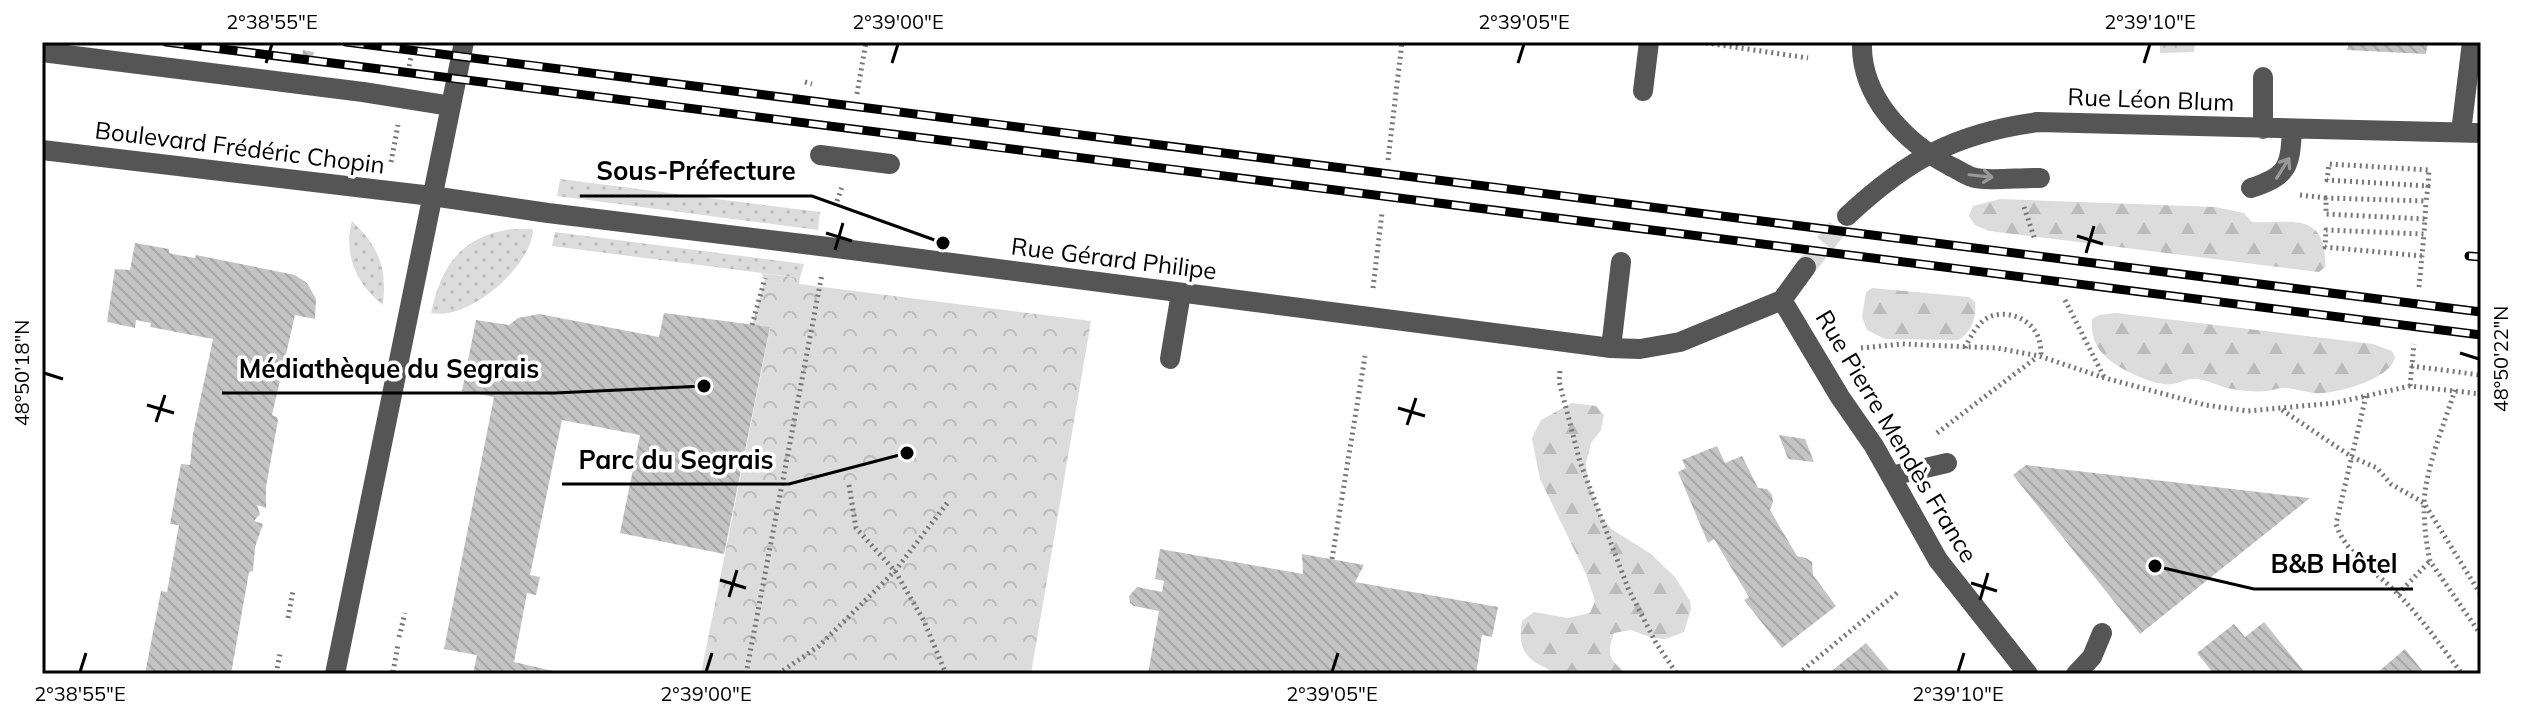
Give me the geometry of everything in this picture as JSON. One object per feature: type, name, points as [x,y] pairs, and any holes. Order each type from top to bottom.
[{"type":"street","points":[[335,674],[464,42]]},
{"type":"street","points":[[1643,91],[1649,42]]},
{"type":"street","points":[[1862,42],[1866,75],[1875,96],[1887,116],[1927,154],[1973,178],[2040,178]]},
{"type":"street","points":[[2471,133],[2475,59],[2472,42]]},
{"type":"street","points":[[42,52],[451,106]]},
{"type":"street","points":[[2263,77],[2263,129]]},
{"type":"street","name":"Rue Léon Blum","points":[[1847,216],[1874,191],[1927,154],[2014,125],[2038,122],[2471,133]]},
{"type":"street","points":[[2251,188],[2276,180],[2291,159],[2292,130]]},
{"type":"street","name":"Boulevard Frédéric Chopin","points":[[42,150],[432,196]]},
{"type":"street","points":[[820,155],[890,164]]},
{"type":"street","name":"Rue Gérard Philipe","points":[[432,196],[1611,348],[1640,349],[1680,342],[1782,300]]},
{"type":"street","points":[[1611,348],[1621,262]]},
{"type":"street","points":[[1782,300],[1806,267]]},
{"type":"street","points":[[1170,359],[1181,293]]},
{"type":"street","name":"Rue Pierre Mendès France","points":[[1782,300],[1891,476],[1938,560],[2028,674]]},
{"type":"street","points":[[1891,476],[1947,463]]},
{"type":"street","points":[[2076,674],[2092,657],[2102,633]]},
{"type":"path","points":[[857,94],[866,42]]},
{"type":"path","points":[[1388,160],[1402,42]]},
{"type":"path","points":[[1700,42],[1808,58]]},
{"type":"path","points":[[2419,287],[2424,234],[2426,201],[2428,186],[2429,170],[2329,164],[2327,180],[2428,186]]},
{"type":"path","points":[[2425,219],[2326,214],[2326,198],[2426,201]]},
{"type":"path","points":[[2024,202],[2024,212],[2035,240]]},
{"type":"path","points":[[1372,298],[1382,213]]},
{"type":"path","points":[[2422,256],[2325,247],[2326,230],[2424,234]]},
{"type":"path","points":[[746,674],[824,268]]},
{"type":"path","points":[[752,325],[765,278]]},
{"type":"path","points":[[2065,300],[2105,378]]},
{"type":"path","points":[[1965,348],[1985,319],[2003,313],[2022,318],[2035,331],[2040,356]]},
{"type":"path","points":[[1861,348],[1902,344],[1997,348],[2040,356],[2105,378],[2205,405],[2248,411],[2335,403],[2410,386],[2481,394]]},
{"type":"path","points":[[2410,386],[2414,344]]},
{"type":"path","points":[[1332,559],[1365,356]]},
{"type":"path","points":[[1927,441],[2040,356]]},
{"type":"path","points":[[1561,362],[1559,381],[1588,483],[1628,588],[1656,643],[1677,674]]},
{"type":"path","points":[[2411,366],[2481,375]]},
{"type":"path","points":[[2455,390],[2432,463],[2424,503],[2430,561],[2481,635]]},
{"type":"path","points":[[2366,396],[2336,524],[2346,545],[2398,594],[2462,674]]},
{"type":"path","points":[[2281,409],[2352,457],[2377,468],[2391,484],[2424,503],[2481,595]]},
{"type":"path","points":[[849,485],[856,528],[895,571],[924,621],[946,674]]},
{"type":"path","points":[[778,674],[819,646],[895,571],[948,502]]},
{"type":"path","points":[[2398,594],[2430,561]]},
{"type":"path","points":[[288,618],[293,591]]},
{"type":"path","points":[[1798,674],[1898,592]]},
{"type":"path","points":[[399,637],[405,613]]},
{"type":"path","points":[[393,672],[398,645]]},
{"type":"path","points":[[276,674],[280,654]]},
{"type":"green space","points":[[2160,42],[2195,42],[2194,52],[2160,53]]},
{"type":"green space","points":[[560,179],[820,212],[818,230],[557,196]]},
{"type":"green space","points":[[2000,199],[2215,207],[2244,213],[2252,222],[2303,224],[2313,228],[2320,236],[2325,267],[2319,272],[1989,231],[1975,225],[1969,216],[1973,206]]},
{"type":"green space","points":[[352,221],[369,240],[379,258],[384,280],[383,305],[366,288],[354,268],[349,245]]},
{"type":"green space","points":[[512,229],[533,231],[521,261],[509,275],[495,289],[462,309],[431,313],[441,281],[456,256],[479,238]]},
{"type":"green space","points":[[555,232],[804,264],[800,278],[552,246]]},
{"type":"green space","points":[[761,273],[800,278],[799,284],[1091,321],[1031,674],[701,674],[770,328],[752,325],[765,279]]},
{"type":"green space","points":[[1872,288],[1969,297],[1975,302],[1974,319],[1970,329],[1958,340],[1885,339],[1867,330],[1862,317],[1866,292]]},
{"type":"green space","points":[[2116,313],[2373,344],[2392,351],[2395,357],[2392,365],[2376,377],[2331,392],[2313,393],[2284,388],[2245,391],[2197,379],[2164,384],[2128,371],[2111,361],[2098,348],[2092,319]]},
{"type":"green space","points":[[1572,403],[1596,406],[1604,415],[1601,430],[1591,443],[1586,463],[1588,483],[1601,517],[1613,530],[1651,554],[1675,577],[1690,601],[1691,609],[1684,632],[1666,639],[1631,630],[1614,633],[1611,656],[1627,674],[1554,674],[1531,659],[1521,642],[1522,621],[1534,612],[1568,618],[1590,613],[1595,601],[1586,574],[1540,479],[1532,438],[1541,420]]},
{"type":"building","points":[[2349,42],[2428,42],[2426,54],[2347,50]]},
{"type":"building","points":[[303,50],[314,52],[313,59],[302,58]]},
{"type":"building","points":[[135,243],[169,249],[169,253],[178,255],[195,258],[196,255],[295,275],[307,283],[316,299],[315,319],[295,315],[272,415],[278,420],[266,487],[266,508],[257,505],[260,514],[254,521],[263,524],[255,547],[253,571],[249,572],[231,674],[145,674],[161,591],[167,592],[179,525],[170,524],[181,464],[190,465],[193,434],[213,339],[150,327],[151,323],[136,320],[135,328],[107,322],[115,269],[130,270]]},
{"type":"building","points":[[664,313],[770,327],[724,554],[620,533],[640,435],[562,420],[530,575],[540,577],[536,595],[527,593],[514,662],[566,674],[473,674],[477,655],[444,649],[494,397],[462,391],[476,320],[509,325],[518,318],[539,314],[659,337]]},
{"type":"building","points":[[1779,435],[1805,439],[1814,462],[1788,459]]},
{"type":"building","points":[[1717,446],[1725,463],[1742,456],[1758,488],[1767,489],[1772,495],[1770,510],[1797,556],[1812,562],[1813,575],[1836,606],[1782,648],[1744,600],[1749,597],[1714,539],[1708,543],[1678,472],[1686,468],[1682,460]]},
{"type":"building","points":[[2026,465],[2310,498],[2140,634],[2013,475]]},
{"type":"building","points":[[1160,549],[1303,574],[1302,554],[1364,565],[1355,582],[1498,607],[1492,637],[1482,635],[1476,674],[1148,674],[1159,611],[1134,606],[1129,596],[1137,587],[1162,592],[1164,581],[1155,579]]},
{"type":"building","points":[[2264,622],[2306,674],[2214,674],[2197,653],[2234,624],[2245,637]]},
{"type":"building","points":[[1866,643],[1889,670],[1902,674],[1828,674]]},
{"type":"building","points":[[2405,649],[2425,674],[2379,674],[2378,672]]},
{"type":"tunnel","points":[[1806,267],[1847,216]]},
{"type":"railway","points":[[166,42],[2481,335]]},
{"type":"railway","points":[[346,42],[2481,312]]},
{"type":"railway","points":[[2469,256],[2481,257]]},
{"type":"place","name":"Sous-Préfecture","points":[[943,243]]},
{"type":"place","name":"Médiathèque du Segrais","points":[[704,386]]},
{"type":"place","name":"Parc du Segrais","points":[[907,453]]},
{"type":"place","name":"B&B Hôtel","points":[[2155,566]]}]
